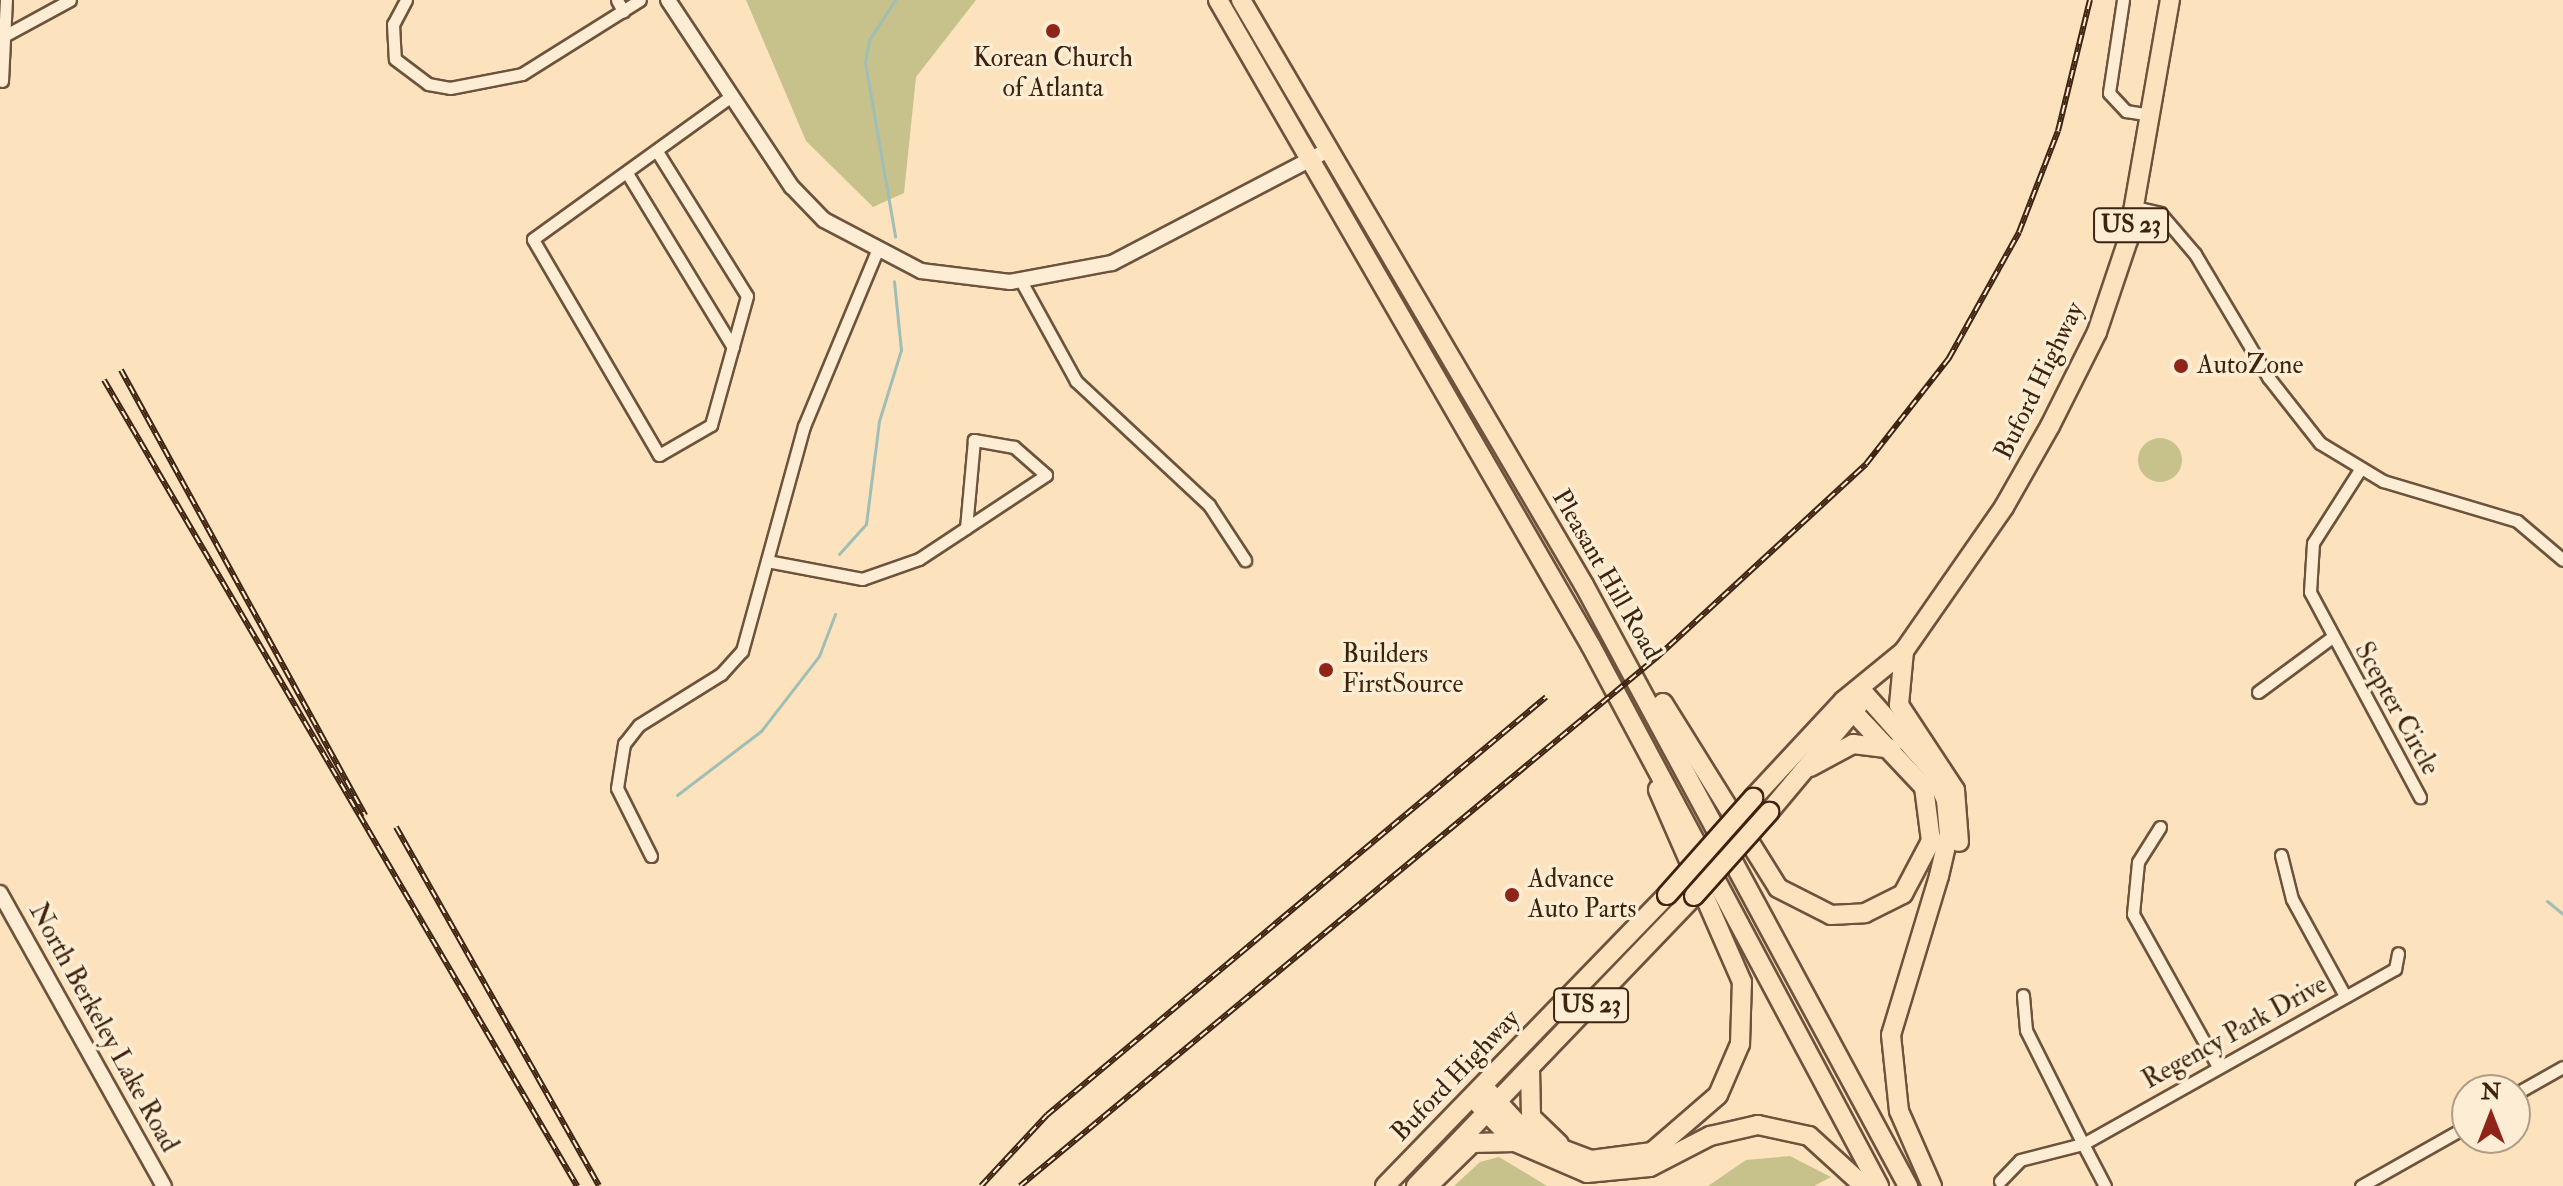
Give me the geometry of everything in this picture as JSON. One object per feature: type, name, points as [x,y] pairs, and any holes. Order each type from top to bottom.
[{"type":"main road","name":"Pleasant Hill Road","points":[[1218,0],[1591,646],[1879,1186]]},
{"type":"main road","name":"Pleasant Hill Road","points":[[1241,0],[1584,585],[1908,1186]]},
{"type":"main road","name":"Buford Highway","points":[[1385,1186],[1667,895],[1843,701],[1863,692],[1904,651],[1996,520],[2050,426],[2097,332],[2135,207],[2154,116],[2170,0]]},
{"type":"main road","points":[[1584,585],[1778,888],[1810,908],[1865,913],[1903,894],[1924,865],[1933,816],[1924,787],[1894,750],[1843,701]]},
{"type":"main road","points":[[1478,1092],[1530,1137],[1591,1160],[1652,1152],[1691,1125],[1731,1071],[1744,1020],[1742,982],[1591,646]]},
{"type":"main road","points":[[1903,986],[1939,919],[1961,816],[1943,764],[1901,709],[1896,690],[1904,651]]},
{"type":"main road","name":"Buford Highway","points":[[1416,1186],[1682,909],[1858,714],[1863,692]]},
{"type":"main road","points":[[1863,692],[1934,772],[1946,800],[1949,833],[1903,986],[1890,1071],[1932,1186]]},
{"type":"main road","points":[[1810,767],[1853,744],[1894,750]]},
{"type":"main road","points":[[1530,1068],[1531,1117],[1560,1145],[1618,1153],[1691,1125]]},
{"type":"main road","points":[[1493,1108],[1515,1142],[1556,1165],[1617,1174],[1650,1167],[1710,1136],[1758,1125],[1809,1136],[1864,1186]]},
{"type":"main road","points":[[1428,1186],[1472,1143],[1515,1142]]},
{"type":"street","points":[[2,81],[6,0]]},
{"type":"street","points":[[4,36],[70,0]]},
{"type":"street","points":[[406,0],[393,24],[395,59],[428,84],[450,88],[522,74],[620,5],[640,0]]},
{"type":"street","points":[[668,0],[792,187],[824,220],[877,251],[921,271],[1021,281],[1112,263],[1328,150]]},
{"type":"street","points":[[2123,0],[2109,93],[2126,111],[2154,116]]},
{"type":"street","points":[[658,153],[747,296],[711,425],[659,455],[533,239],[658,153],[731,96]]},
{"type":"street","points":[[627,173],[733,347]]},
{"type":"street","points":[[2135,207],[2160,213],[2190,248],[2309,432],[2359,471],[2517,521],[2563,560]]},
{"type":"street","points":[[651,856],[617,788],[624,744],[742,651],[804,426],[877,251]]},
{"type":"street","points":[[1021,281],[1076,381],[1209,505],[1245,560]]},
{"type":"street","points":[[767,561],[862,579],[919,559],[966,528],[1046,475],[1014,447],[974,440],[966,528]]},
{"type":"street","points":[[2331,638],[2310,592],[2308,558],[2359,471]]},
{"type":"street","name":"Scepter Circle","points":[[2258,692],[2331,638],[2420,797]]},
{"type":"street","points":[[2160,827],[2138,862],[2133,914],[2218,1067]]},
{"type":"street","points":[[2281,855],[2292,899],[2345,996]]},
{"type":"street","name":"North Berkeley Lake Road","points":[[0,893],[164,1186]]},
{"type":"street","name":"Regency Park Drive","points":[[2000,1181],[2020,1160],[2083,1144],[2395,969],[2398,953]]},
{"type":"street","points":[[2023,995],[2026,1030],[2105,1186]]},
{"type":"street","points":[[2531,1085],[2563,1067]]},
{"type":"street","points":[[2361,1186],[2451,1135]]},
{"type":"shaded area","points":[[746,0],[976,0],[916,77],[904,193],[873,207],[806,141]]},
{"type":"shaded area","points":[[2160,438],[2175,445],[2182,460],[2175,475],[2160,482],[2145,475],[2138,460],[2145,445]]},
{"type":"shaded area","points":[[1790,1156],[1831,1177],[1814,1186],[1708,1186],[1746,1160]]},
{"type":"shaded area","points":[[1499,1157],[1547,1186],[1454,1186],[1480,1162]]},
{"type":"waterway","points":[[895,0],[869,40],[865,62],[895,236]]},
{"type":"waterway","points":[[839,554],[866,524],[879,421],[901,350],[894,281]]},
{"type":"waterway","points":[[677,795],[761,731],[819,656],[835,614]]},
{"type":"waterway","points":[[2547,901],[2563,914]]},
{"type":"railway","points":[[1020,1186],[1656,658],[1866,464],[1949,358],[2019,232],[2058,131],[2090,0]]},
{"type":"railway","points":[[121,370],[365,815]]},
{"type":"railway","points":[[104,380],[577,1186]]},
{"type":"railway","points":[[981,1186],[1047,1115],[1546,697]]},
{"type":"railway","points":[[396,827],[599,1186]]},
{"type":"place","name":"Korean Church of Atlanta","points":[[1053,31]]},
{"type":"place","name":"AutoZone","points":[[2181,366]]},
{"type":"place","name":"Builders FirstSource","points":[[1326,670]]},
{"type":"place","name":"Advance Auto Parts","points":[[1512,895]]}]
